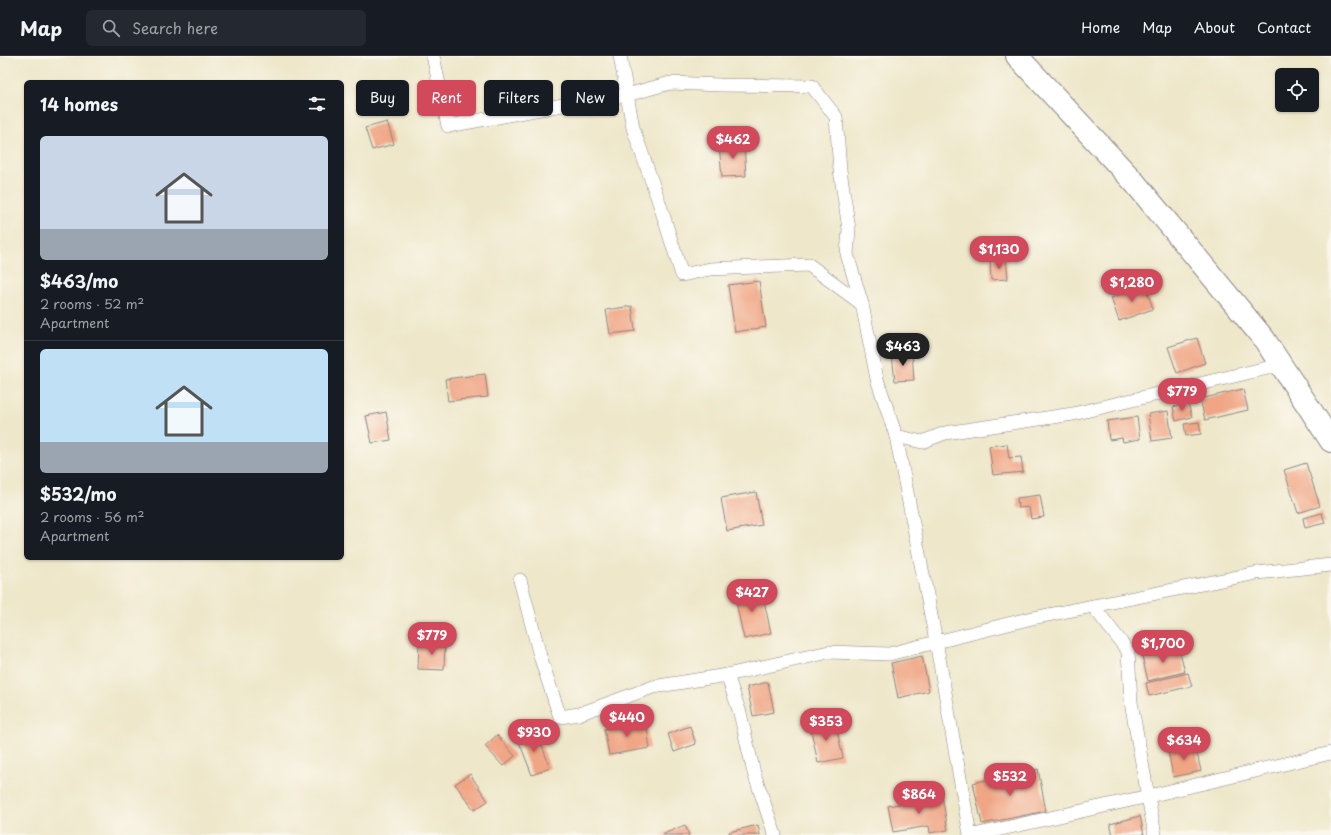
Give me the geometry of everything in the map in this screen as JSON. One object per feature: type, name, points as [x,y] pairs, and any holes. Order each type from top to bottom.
[{"type":"street","points":[[1017,56],[1135,183],[1264,339],[1331,441]]},
{"type":"lane","points":[[433,56],[448,126],[627,95],[670,82],[720,85],[812,86],[836,117],[840,170],[849,229],[848,254],[862,304],[877,379],[896,436],[936,641],[970,835]]},
{"type":"lane","points":[[620,56],[634,128],[682,274],[710,269],[809,265],[862,304]]},
{"type":"lane","points":[[896,436],[922,442],[945,433],[1073,414],[1280,365]]},
{"type":"lane","points":[[520,580],[540,656],[560,717],[579,714],[653,687],[727,675],[829,652],[889,654],[1028,619],[1257,574],[1331,565]]},
{"type":"lane","points":[[1093,606],[1128,651],[1131,702],[1155,835]]},
{"type":"lane","points":[[727,675],[740,714],[754,773],[775,835]]},
{"type":"lane","points":[[974,835],[1331,753]]},
{"type":"building","points":[[387,122],[394,144],[372,150],[365,128]]},
{"type":"building","points":[[744,142],[746,176],[722,177],[719,144]]},
{"type":"building","points":[[1006,259],[1008,279],[991,280],[990,260]]},
{"type":"building","points":[[759,281],[766,327],[735,332],[728,285]]},
{"type":"building","points":[[1145,285],[1153,309],[1119,321],[1111,298]]},
{"type":"building","points":[[632,306],[635,331],[610,334],[606,310]]},
{"type":"building","points":[[1197,338],[1205,363],[1177,373],[1168,347]]},
{"type":"building","points":[[912,353],[914,380],[895,381],[892,355]]},
{"type":"building","points":[[485,374],[488,397],[448,401],[445,379]]},
{"type":"building","points":[[1243,389],[1248,410],[1205,420],[1200,399]]},
{"type":"building","points":[[1188,403],[1192,417],[1176,421],[1173,407]]},
{"type":"building","points":[[1168,411],[1172,438],[1152,441],[1148,414]]},
{"type":"building","points":[[386,412],[391,440],[372,443],[366,416]]},
{"type":"building","points":[[1137,417],[1140,439],[1123,442],[1122,438],[1109,440],[1107,421]]},
{"type":"building","points":[[1199,422],[1201,434],[1186,436],[1184,424]]},
{"type":"building","points":[[1007,444],[1009,458],[1021,457],[1023,472],[993,475],[989,446]]},
{"type":"building","points":[[1306,463],[1320,506],[1298,513],[1284,470]]},
{"type":"building","points":[[756,492],[762,525],[727,531],[721,498]]},
{"type":"building","points":[[1040,495],[1044,517],[1031,519],[1029,507],[1018,508],[1017,498]]},
{"type":"building","points":[[1322,513],[1325,523],[1305,528],[1303,518]]},
{"type":"building","points":[[761,587],[771,633],[744,639],[734,593]]},
{"type":"building","points":[[419,643],[445,644],[444,670],[418,669]]},
{"type":"building","points":[[1179,648],[1185,672],[1148,681],[1142,656]]},
{"type":"building","points":[[922,656],[929,691],[898,698],[891,663]]},
{"type":"building","points":[[1188,673],[1192,686],[1149,696],[1146,683]]},
{"type":"building","points":[[768,682],[774,712],[753,716],[747,687]]},
{"type":"building","points":[[835,721],[843,758],[818,763],[810,726]]},
{"type":"building","points":[[646,722],[650,748],[609,755],[604,729]]},
{"type":"building","points":[[690,726],[696,744],[674,752],[668,734]]},
{"type":"building","points":[[537,732],[550,768],[532,775],[518,739]]},
{"type":"building","points":[[497,735],[515,756],[503,766],[485,746]]},
{"type":"building","points":[[1195,744],[1201,771],[1173,777],[1168,750]]},
{"type":"building","points":[[1038,769],[1046,811],[982,824],[973,783]]},
{"type":"building","points":[[470,774],[488,801],[474,810],[455,784]]},
{"type":"building","points":[[942,796],[948,830],[930,833],[929,826],[893,832],[888,806]]},
{"type":"building","points":[[1140,816],[1144,835],[1113,835],[1110,824]]},
{"type":"building","points":[[685,825],[689,835],[661,835]]},
{"type":"building","points":[[758,825],[760,835],[729,835],[729,832]]}]
